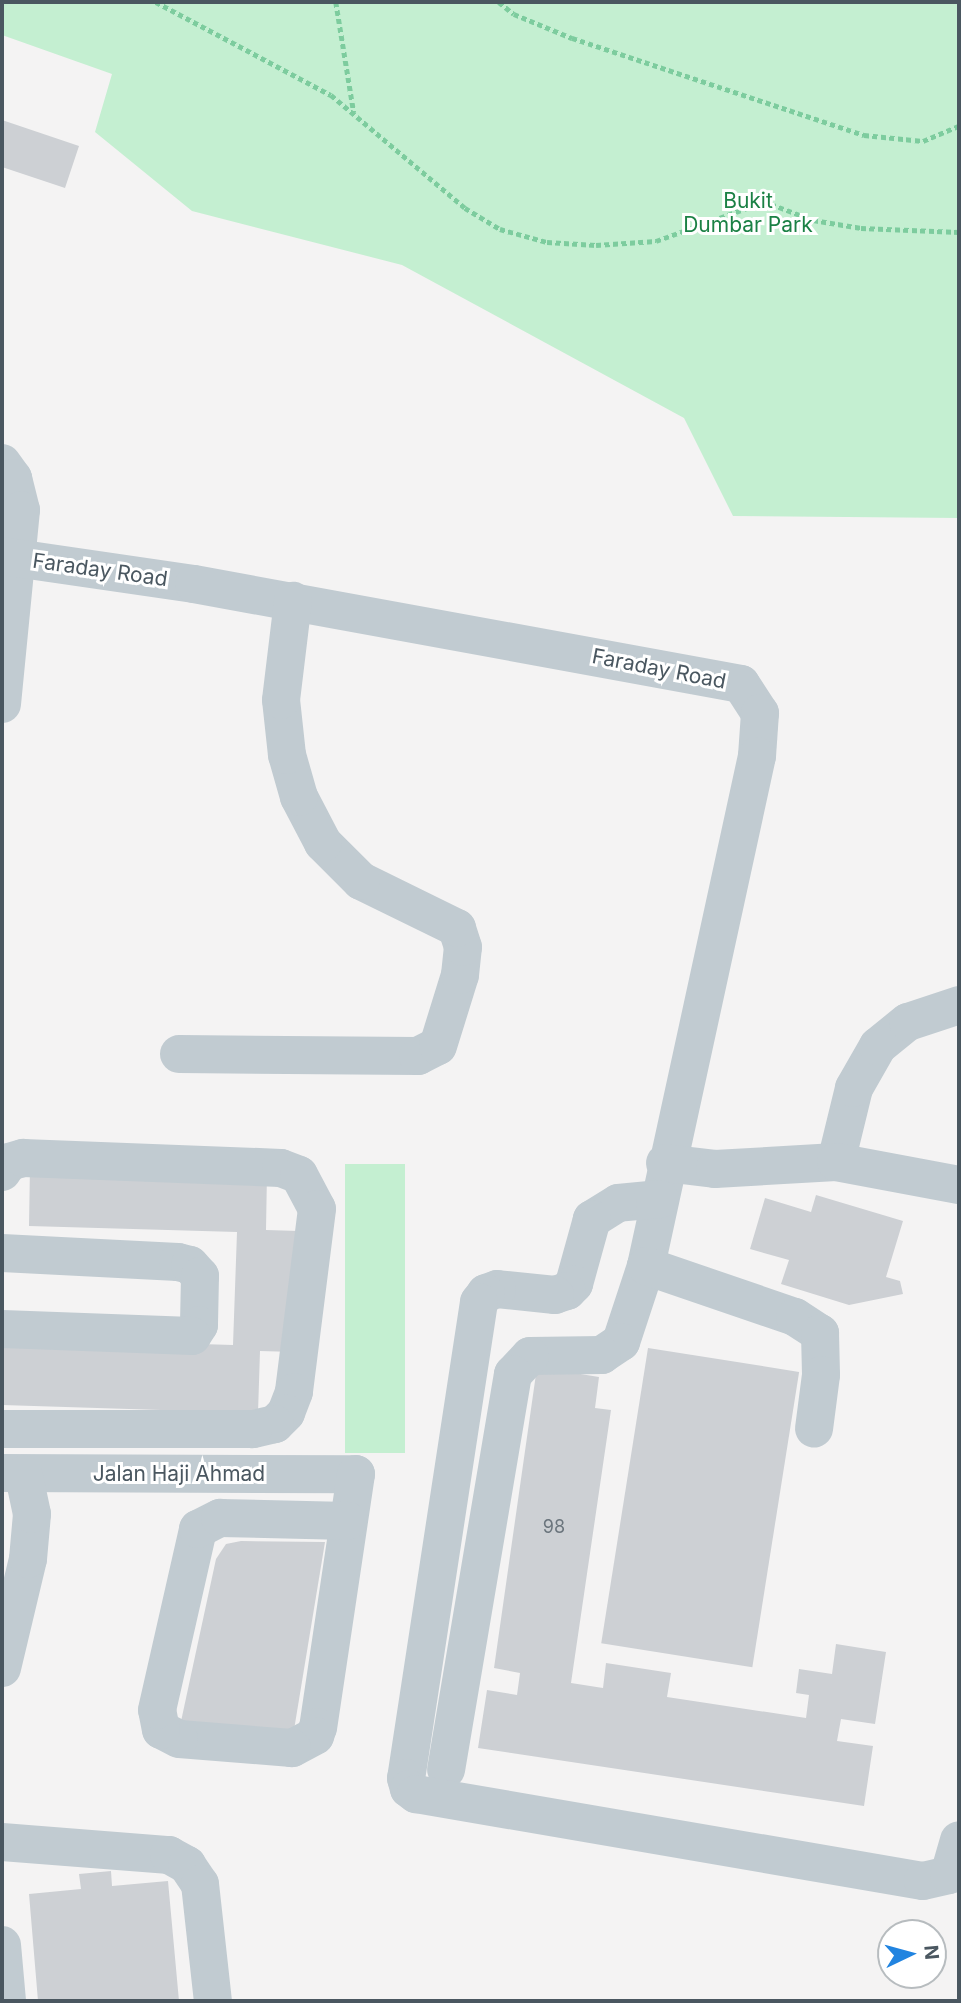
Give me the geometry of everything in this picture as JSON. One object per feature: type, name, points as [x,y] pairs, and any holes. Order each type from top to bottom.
[{"type":"street","points":[[2,463],[13,478],[21,510],[11,557],[2,704]]},
{"type":"street","name":"Faraday Road","points":[[11,557],[293,601],[741,684],[753,696],[760,713],[757,756],[662,1181],[646,1266],[621,1342],[613,1350],[587,1356],[530,1356],[516,1366],[446,1769]]},
{"type":"street","points":[[179,1054],[418,1056],[438,1046],[460,975],[463,947],[457,928],[361,881],[323,843],[299,797],[287,755],[281,700],[293,601]]},
{"type":"street","points":[[836,1163],[854,1088],[878,1046],[908,1022],[959,1005]]},
{"type":"street","points":[[2,1172],[9,1162],[23,1158],[281,1168],[299,1175],[317,1209],[294,1392],[286,1413],[275,1423],[253,1429],[2,1429]]},
{"type":"street","points":[[959,1185],[836,1163],[715,1169],[662,1181],[592,1219],[574,1284],[567,1292],[555,1295],[497,1289],[479,1302],[406,1778],[409,1789],[429,1797],[923,1881],[949,1875],[959,1840]]},
{"type":"street","points":[[2,1254],[178,1262],[190,1265],[200,1276],[199,1325],[192,1336],[2,1329]]},
{"type":"street","points":[[646,1266],[795,1317],[820,1334],[821,1375],[814,1429]]},
{"type":"street","points":[[228,1518],[235,1473]]},
{"type":"street","points":[[2,1668],[28,1559],[32,1514],[13,1474]]},
{"type":"street","name":"Jalan Haji Ahmad","points":[[13,1474],[356,1474],[348,1521]]},
{"type":"street","points":[[228,1518],[348,1521],[318,1727],[309,1743],[292,1748],[179,1740],[161,1730],[157,1720],[195,1537],[204,1523],[228,1518]]},
{"type":"street","points":[[2,1842],[169,1855],[187,1865],[200,1884],[213,2001]]},
{"type":"street","points":[[2,1945],[7,2001]]},
{"type":"path","points":[[156,2],[331,95],[465,208],[500,229],[547,242],[596,246],[656,241],[755,205],[771,204],[813,220],[861,228],[959,232]]},
{"type":"path","points":[[336,2],[354,113]]},
{"type":"path","points":[[499,2],[514,13],[572,38],[864,135],[923,141],[959,126]]},
{"type":"green space","name":"Bukit Dumbar Park","points":[[2,2],[959,2],[959,518],[733,516],[684,418],[402,265],[192,211],[95,132],[112,74],[2,35]]},
{"type":"green space","points":[[345,1164],[405,1164],[405,1453],[345,1453]]},
{"type":"building","points":[[2,120],[79,146],[65,188],[2,167]]},
{"type":"building","points":[[30,1166],[267,1173],[266,1230],[299,1231],[295,1352],[260,1351],[258,1413],[2,1405],[2,1338],[233,1345],[237,1232],[29,1226]]},
{"type":"building","points":[[816,1195],[903,1221],[886,1277],[900,1281],[903,1294],[849,1305],[781,1284],[789,1260],[750,1249],[765,1198],[811,1212]]},
{"type":"building","points":[[648,1348],[799,1372],[752,1667],[601,1643]]},
{"type":"building","points":[[537,1367],[599,1377],[595,1408],[611,1410],[571,1683],[603,1688],[606,1663],[671,1673],[667,1697],[806,1718],[809,1695],[796,1693],[799,1669],[832,1674],[836,1644],[886,1652],[875,1724],[841,1719],[837,1741],[873,1746],[864,1806],[478,1748],[487,1690],[517,1695],[520,1673],[494,1668]]},
{"type":"building","points":[[241,1541],[325,1542],[292,1742],[180,1726],[216,1559],[226,1544]]},
{"type":"building","points":[[111,1871],[112,1886],[168,1881],[179,2001],[38,2001],[29,1894],[81,1889],[79,1874]]}]
